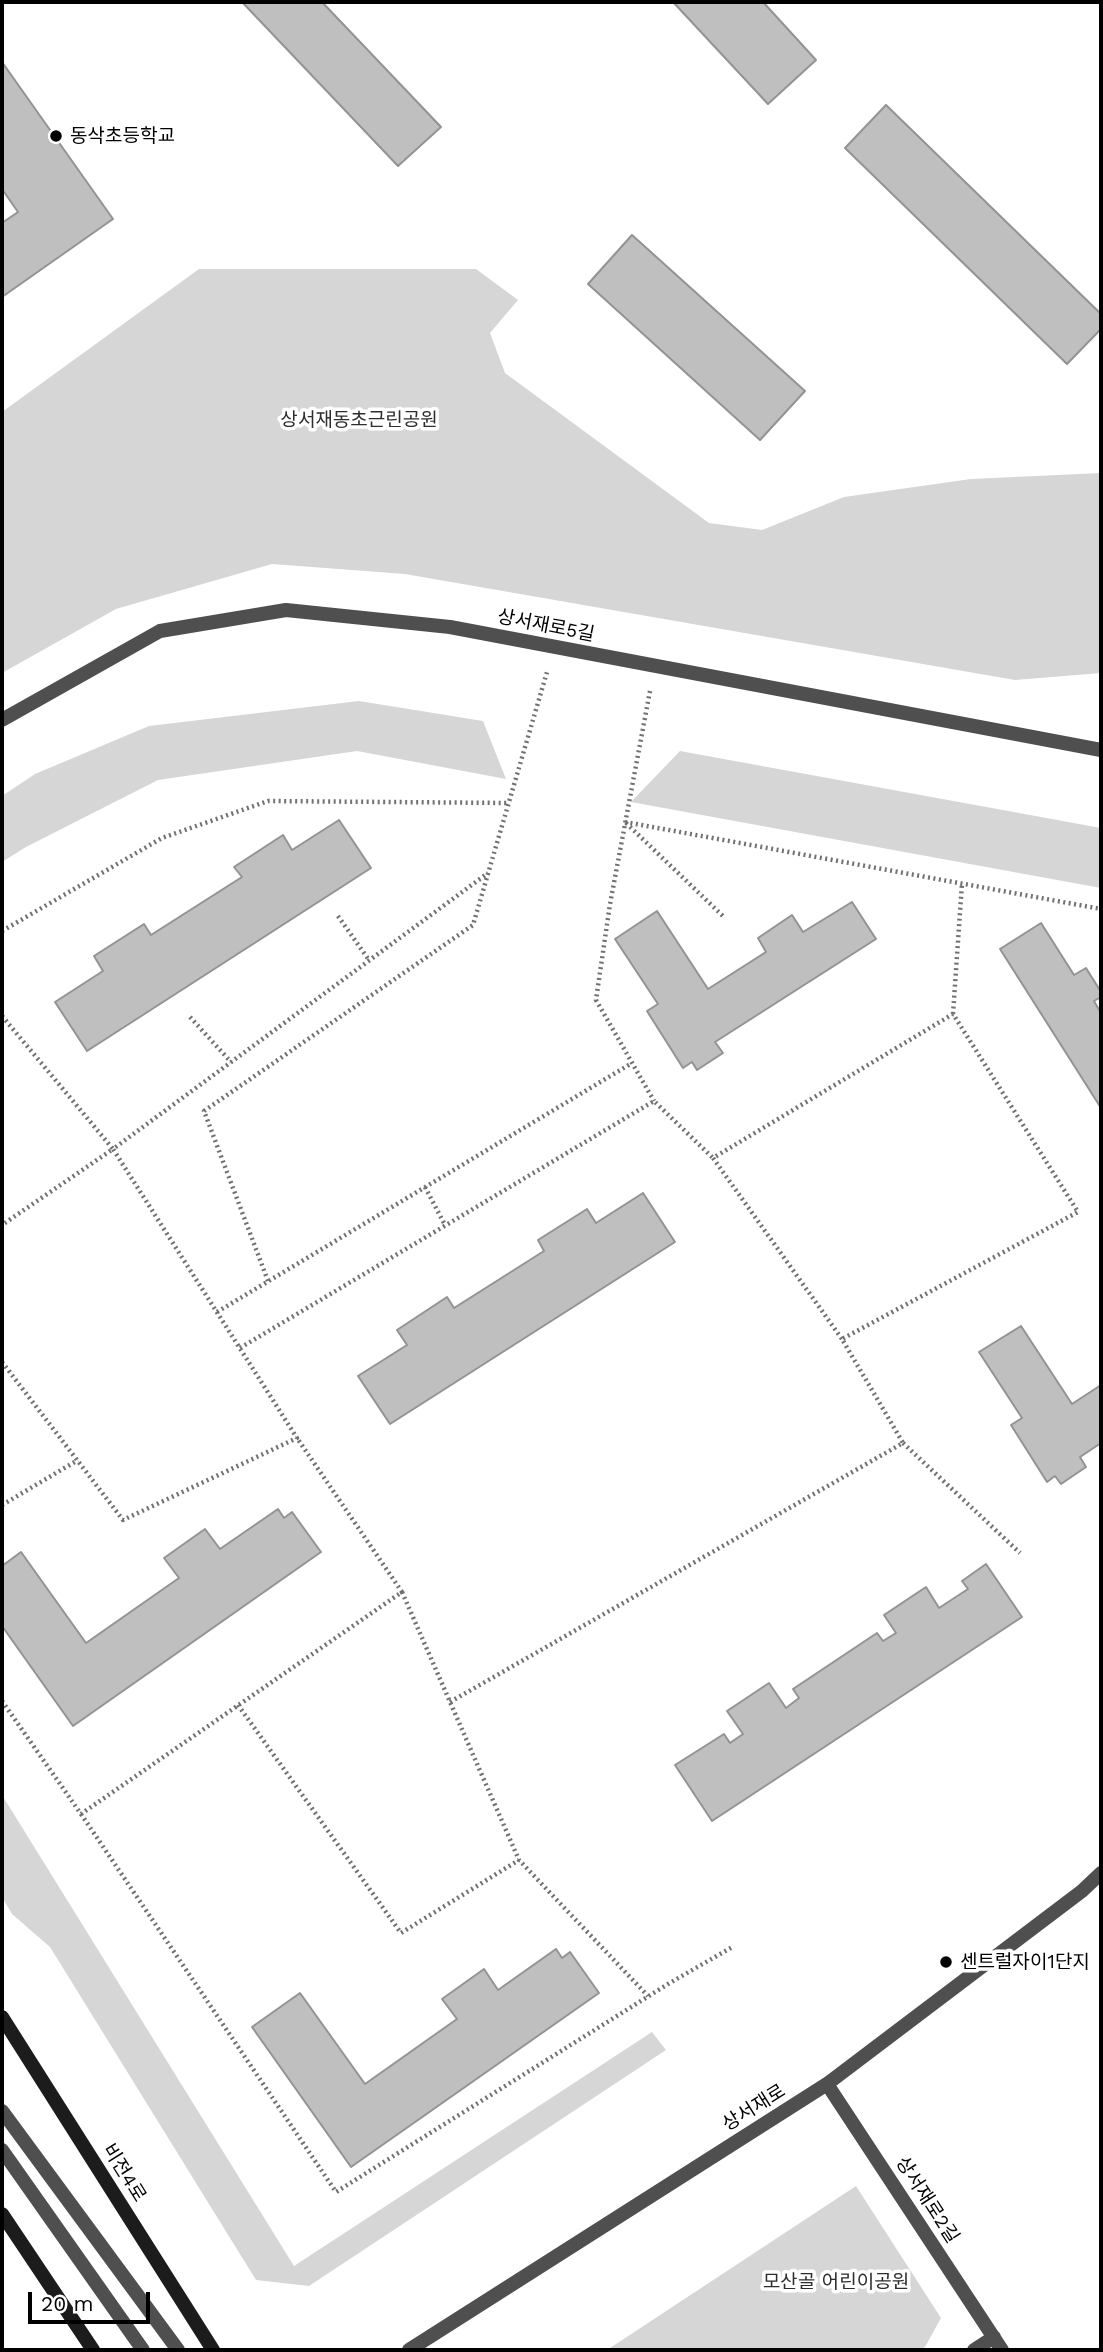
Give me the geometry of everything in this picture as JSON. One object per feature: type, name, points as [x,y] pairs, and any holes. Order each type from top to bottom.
[{"type":"main road","name":"비전4로","points":[[2,2017],[213,2350]]},
{"type":"main road","points":[[2,2214],[93,2350]]},
{"type":"street","name":"상서재로5길","points":[[2,720],[160,631],[286,610],[450,627],[1101,750]]},
{"type":"street","name":"상서재로","points":[[409,2350],[827,2084],[1082,1891],[1101,1873]]},
{"type":"street","name":"상서재로2길","points":[[827,2084],[1002,2350]]},
{"type":"street","points":[[2,2111],[178,2350]]},
{"type":"street","points":[[2,2150],[143,2350]]},
{"type":"street","points":[[974,2350],[994,2337]]},
{"type":"path","points":[[268,1281],[204,1111],[473,925],[554,647]]},
{"type":"path","points":[[654,666],[596,1000],[654,1101],[713,1158],[842,1339],[902,1443],[1020,1553]]},
{"type":"path","points":[[2,931],[162,838],[268,801],[509,803]]},
{"type":"path","points":[[625,822],[1101,909]]},
{"type":"path","points":[[625,822],[724,917]]},
{"type":"path","points":[[2,1226],[113,1149],[488,873]]},
{"type":"path","points":[[842,1339],[1078,1212],[953,1014],[962,883]]},
{"type":"path","points":[[338,916],[369,960]]},
{"type":"path","points":[[713,1158],[953,1014]]},
{"type":"path","points":[[2,1016],[113,1149],[298,1438],[402,1592],[519,1860],[648,1996]]},
{"type":"path","points":[[190,1017],[231,1062]]},
{"type":"path","points":[[217,1312],[632,1063]]},
{"type":"path","points":[[240,1348],[654,1101]]},
{"type":"path","points":[[425,1187],[445,1225]]},
{"type":"path","points":[[2,1362],[123,1520],[298,1438]]},
{"type":"path","points":[[450,1702],[902,1443]]},
{"type":"path","points":[[2,1505],[78,1460]]},
{"type":"path","points":[[81,1814],[402,1592]]},
{"type":"path","points":[[2,1701],[336,2192],[648,1996],[734,1946]]},
{"type":"path","points":[[238,1705],[401,1933],[519,1860]]},
{"type":"green space","name":"상서재동초근린공원","points":[[199,269],[476,269],[518,300],[490,333],[505,373],[709,523],[762,530],[844,497],[971,479],[1101,473],[1101,673],[1015,680],[405,574],[272,564],[116,609],[2,673],[2,412]]},
{"type":"green space","points":[[359,701],[483,721],[506,779],[357,751],[158,780],[26,847],[2,862],[2,796],[35,774],[149,726]]},
{"type":"green space","points":[[680,751],[1101,828],[1101,888],[631,802]]},
{"type":"green space","points":[[2,1795],[294,2266],[652,2032],[666,2050],[309,2286],[256,2280],[50,1947],[12,1914],[2,1897]]},
{"type":"green space","name":"모산골 어린이공원","points":[[856,2186],[941,2318],[925,2347],[919,2350],[607,2350]]},
{"type":"building","points":[[242,2],[322,2],[441,127],[398,166]]},
{"type":"building","points":[[673,2],[763,2],[816,60],[768,104]]},
{"type":"building","points":[[2,62],[113,219],[2,297],[2,223],[18,212],[2,189]]},
{"type":"building","points":[[886,105],[1101,314],[1101,329],[1067,364],[845,148]]},
{"type":"building","points":[[632,235],[805,391],[760,440],[588,284]]},
{"type":"building","points":[[339,820],[371,868],[87,1051],[55,1002],[103,971],[94,956],[144,924],[151,935],[242,877],[234,867],[283,835],[292,850]]},
{"type":"building","points":[[852,902],[876,939],[715,1042],[723,1053],[697,1070],[692,1062],[683,1068],[647,1011],[658,1004],[615,939],[657,911],[708,989],[766,952],[758,938],[792,915],[803,932]]},
{"type":"building","points":[[1041,923],[1074,975],[1086,968],[1101,992],[1101,997],[1094,1001],[1101,1013],[1101,1108],[1000,949]]},
{"type":"building","points":[[643,1193],[675,1242],[390,1424],[358,1376],[407,1345],[397,1330],[447,1297],[454,1308],[544,1251],[538,1240],[587,1209],[596,1223]]},
{"type":"building","points":[[1021,1326],[1072,1404],[1101,1385],[1101,1443],[1080,1457],[1086,1467],[1061,1484],[1055,1476],[1047,1482],[1011,1425],[1022,1418],[979,1352]]},
{"type":"building","points":[[278,1509],[284,1518],[292,1512],[321,1552],[73,1726],[2,1626],[2,1566],[21,1552],[86,1643],[179,1578],[164,1558],[205,1529],[220,1549]]},
{"type":"building","points":[[986,1564],[1022,1617],[712,1821],[675,1765],[724,1734],[730,1743],[743,1734],[727,1711],[769,1683],[786,1708],[799,1698],[793,1689],[877,1633],[883,1641],[896,1633],[884,1615],[926,1587],[939,1608],[968,1589],[962,1581]]},
{"type":"building","points":[[556,1949],[562,1958],[570,1952],[599,1993],[351,2167],[252,2027],[300,1993],[365,2084],[457,2019],[442,1999],[484,1969],[498,1990]]},
{"type":"place","name":"동삭초등학교","points":[[56,136]]},
{"type":"place","name":"센트럴자이1단지","points":[[946,1962]]}]
